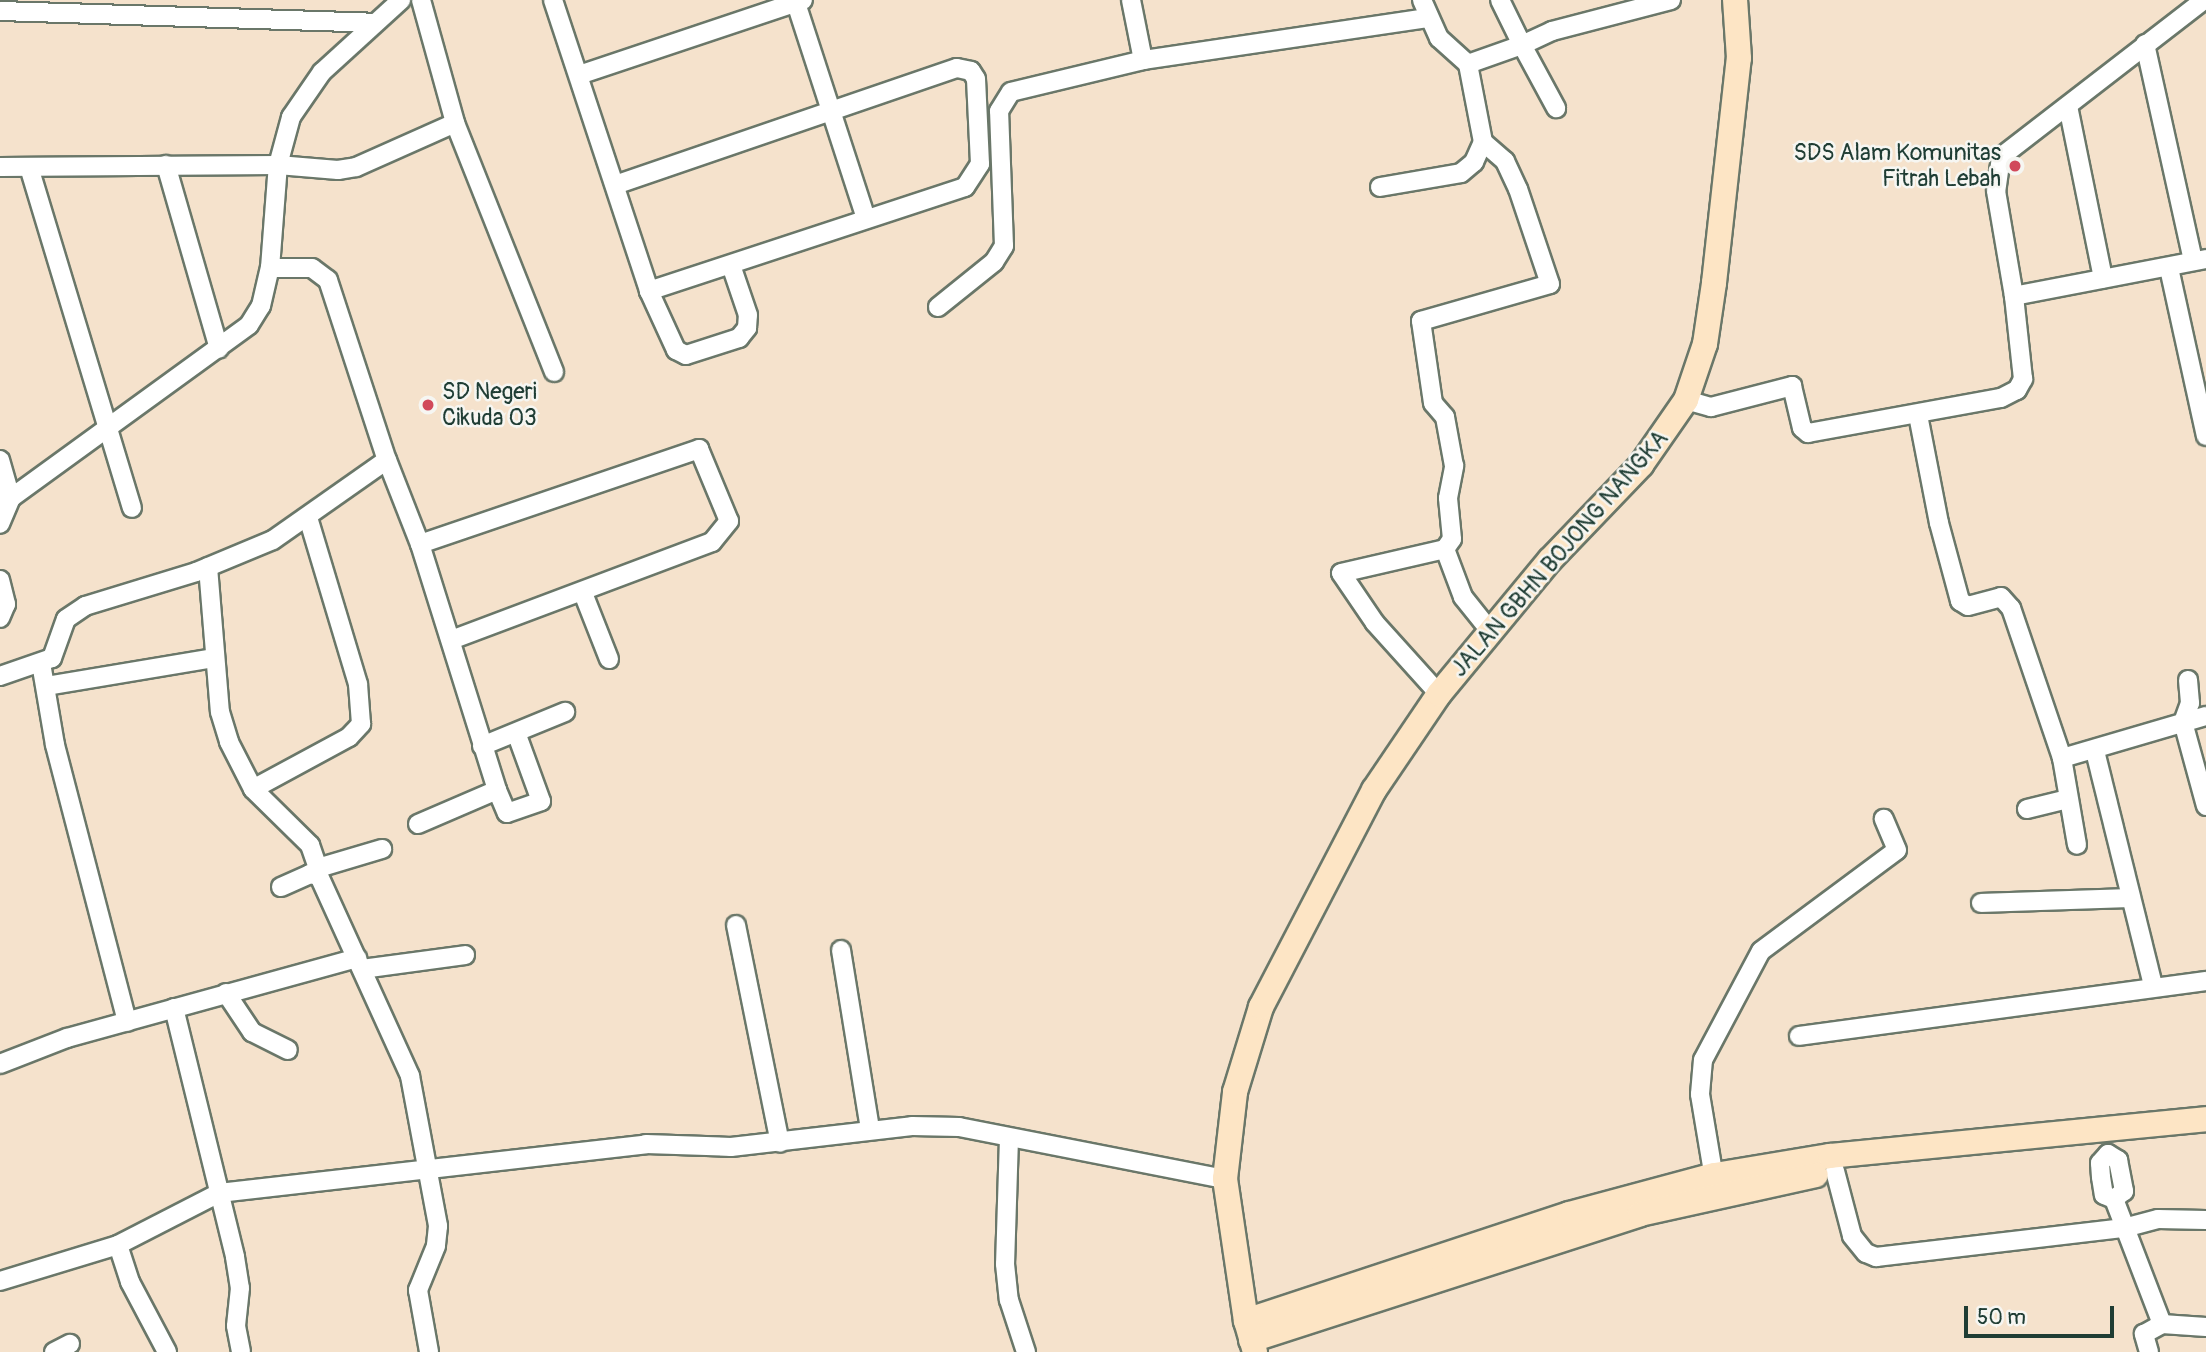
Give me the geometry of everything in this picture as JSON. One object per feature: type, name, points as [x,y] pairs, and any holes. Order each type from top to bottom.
[{"type":"street","points":[[6,499],[219,349],[256,316],[270,268],[278,165],[291,117],[304,95],[372,23],[401,0]]},
{"type":"street","points":[[421,0],[454,123],[554,372]]},
{"type":"street","points":[[553,0],[649,291],[676,350],[685,355],[718,345],[739,338],[747,328],[748,315],[731,265]]},
{"type":"street","points":[[1131,0],[1143,60]]},
{"type":"street","points":[[1380,187],[1461,173],[1474,162],[1483,142],[1468,64],[1439,38],[1427,18],[1422,0]]},
{"type":"street","points":[[1500,0],[1556,108]]},
{"type":"street","points":[[1468,64],[1483,62],[1552,31],[1671,0]]},
{"type":"street","name":"JALAN GBHN BOJONG NANGKA","points":[[1251,1338],[1225,1180],[1236,1092],[1261,1007],[1374,790],[1439,694],[1550,559],[1641,465],[1686,400],[1705,344],[1714,283],[1739,58],[1735,0]]},
{"type":"street","points":[[1686,400],[1702,407],[1722,406],[1792,386],[1802,428],[1808,433],[2001,398],[2020,387],[2024,373],[1996,168],[2001,157],[2204,0]]},
{"type":"street","points":[[579,75],[798,1],[866,219]]},
{"type":"street","points":[[0,11],[372,23]]},
{"type":"street","points":[[938,307],[994,262],[1004,246],[1002,100],[1031,85],[1143,60],[1427,18]]},
{"type":"street","points":[[2014,296],[2200,260],[2146,44]]},
{"type":"street","points":[[615,185],[957,68],[971,71],[976,79],[981,164],[973,181],[649,291]]},
{"type":"street","points":[[2068,106],[2103,278]]},
{"type":"street","points":[[0,167],[278,165],[316,170],[356,167],[454,123]]},
{"type":"street","points":[[1439,694],[1375,623],[1341,573],[1445,549],[1452,539],[1448,498],[1454,466],[1445,417],[1433,403],[1421,321],[1508,292],[1550,284],[1518,189],[1505,161],[1483,142]]},
{"type":"street","points":[[166,165],[219,349]]},
{"type":"street","points":[[29,167],[105,430],[132,508]]},
{"type":"street","points":[[270,268],[313,268],[328,280],[387,460],[451,640],[496,790],[507,813],[541,801],[517,735]]},
{"type":"street","points":[[2169,268],[2206,436]]},
{"type":"street","points":[[1919,415],[1939,523],[1960,601],[1968,606],[1995,597],[2008,602],[2062,758],[2077,845]]},
{"type":"street","points":[[419,544],[699,449],[729,521],[723,533],[712,542],[583,593],[451,640]]},
{"type":"street","points":[[0,460],[6,499],[0,524]]},
{"type":"street","points":[[0,676],[41,663],[59,648],[66,619],[85,606],[208,567],[273,541],[387,460]]},
{"type":"street","points":[[253,789],[349,737],[360,724],[358,684],[308,517]]},
{"type":"street","points":[[1445,549],[1463,597],[1491,632]]},
{"type":"street","points":[[208,567],[220,712],[229,743],[253,789],[310,845],[316,870],[410,1076],[429,1166],[438,1235],[418,1290],[429,1352]]},
{"type":"street","points":[[0,580],[6,604],[0,618]]},
{"type":"street","points":[[583,593],[609,659]]},
{"type":"street","points":[[47,686],[215,658]]},
{"type":"street","points":[[41,663],[55,745],[127,1022]]},
{"type":"street","points":[[2188,680],[2190,703],[2183,722],[2206,806]]},
{"type":"street","points":[[482,746],[517,735],[565,712]]},
{"type":"street","points":[[2062,758],[2095,751],[2206,716]]},
{"type":"street","points":[[2095,751],[2129,898],[2154,986]]},
{"type":"street","points":[[418,824],[496,790]]},
{"type":"street","points":[[2027,809],[2068,799]]},
{"type":"street","points":[[1715,1185],[1700,1094],[1703,1060],[1761,951],[1897,850],[1884,820]]},
{"type":"street","points":[[281,887],[316,870],[382,849]]},
{"type":"street","points":[[1981,903],[2129,898]]},
{"type":"street","points":[[736,925],[780,1143]]},
{"type":"street","points":[[842,950],[870,1130]]},
{"type":"street","points":[[0,1064],[67,1038],[226,993],[359,963],[465,955]]},
{"type":"street","points":[[1799,1036],[2206,981]]},
{"type":"street","points":[[226,993],[252,1032],[288,1050]]},
{"type":"street","points":[[174,1008],[238,1273],[236,1326],[241,1352]]},
{"type":"street","points":[[1251,1338],[1569,1214],[1715,1185],[1830,1156],[2107,1140],[2206,1119]]},
{"type":"street","points":[[0,1282],[118,1245],[219,1193],[429,1166],[646,1144],[780,1143],[870,1130],[959,1127],[1225,1180]]},
{"type":"street","points":[[1715,1185],[2206,1130]]},
{"type":"street","points":[[1009,1138],[1006,1264],[1009,1300],[1026,1352]]},
{"type":"street","points":[[2107,1140],[2118,1160],[2124,1191],[2114,1199],[2162,1324]]},
{"type":"street","points":[[1835,1171],[1852,1236],[1858,1247],[1876,1257],[2124,1228],[2158,1219],[2206,1220]]},
{"type":"street","points":[[118,1245],[130,1283],[156,1325],[167,1352]]},
{"type":"street","points":[[2149,1352],[2144,1334],[2162,1324],[2206,1327]]},
{"type":"place","name":"SDS Alam Komunitas Fitrah Lebah","points":[[2015,166]]},
{"type":"place","name":"SD Negeri Cikuda 03","points":[[428,405]]}]
